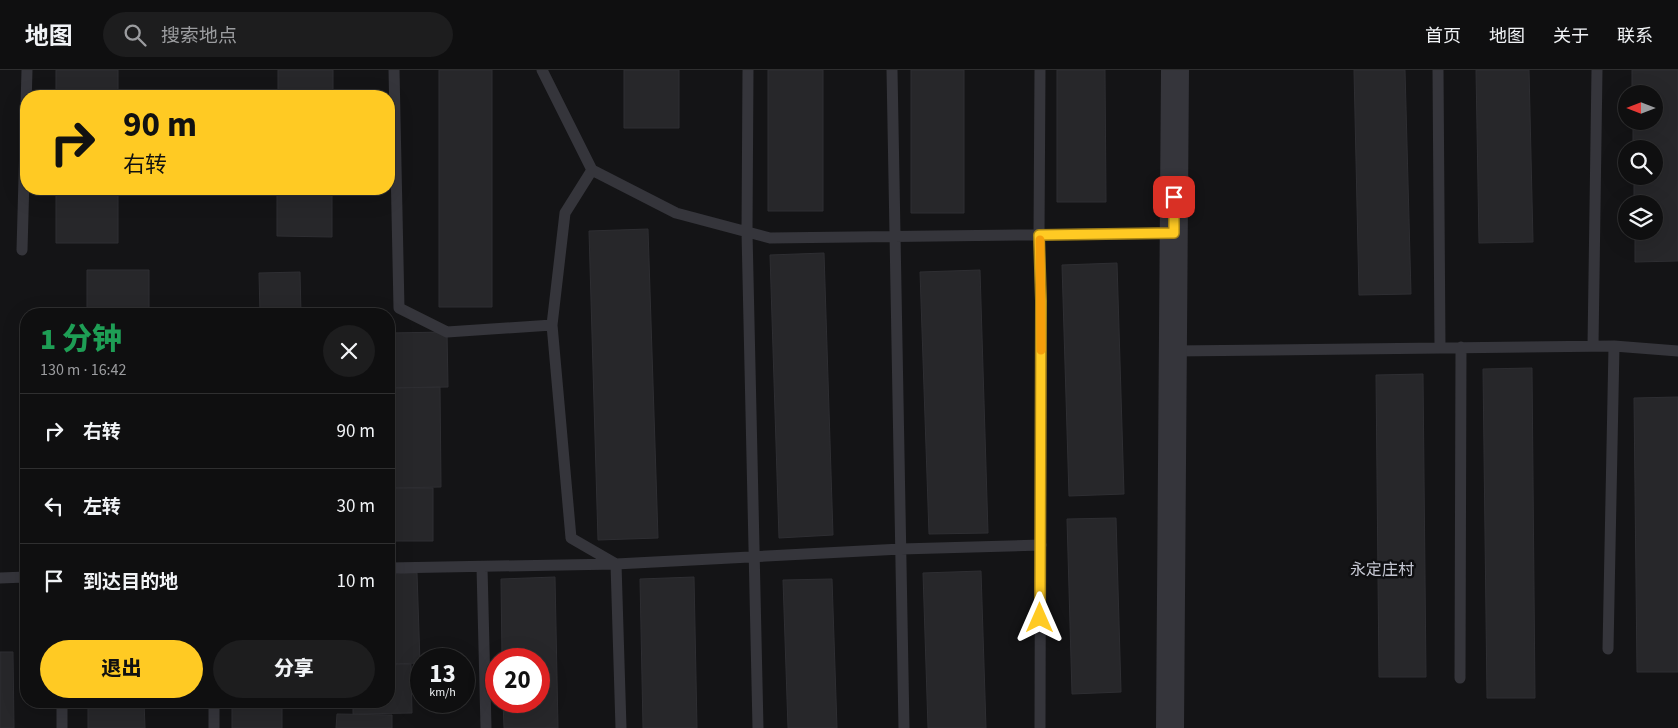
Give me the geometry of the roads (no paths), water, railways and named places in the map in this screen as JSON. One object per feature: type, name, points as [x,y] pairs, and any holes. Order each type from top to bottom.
[{"type":"street","points":[[1170,728],[1175,70]]},
{"type":"lane","points":[[26,90],[27,70]]},
{"type":"lane","points":[[394,70],[394,90]]},
{"type":"lane","points":[[542,70],[592,170],[676,213],[770,238],[1174,233]]},
{"type":"lane","points":[[748,70],[747,232],[758,728]]},
{"type":"lane","points":[[892,70],[904,728]]},
{"type":"lane","points":[[1040,70],[1040,727]]},
{"type":"lane","points":[[1438,70],[1440,348]]},
{"type":"lane","points":[[1593,346],[1597,70]]},
{"type":"lane","points":[[395,118],[399,308],[447,332],[552,325]]},
{"type":"lane","points":[[592,170],[565,213],[552,325],[571,538],[616,564]]},
{"type":"lane","points":[[22,250],[24,195]]},
{"type":"lane","points":[[1173,351],[1593,346],[1678,351]]},
{"type":"lane","points":[[1608,649],[1614,346]]},
{"type":"lane","points":[[1460,678],[1461,347]]},
{"type":"lane","points":[[395,568],[616,564],[900,549],[1041,545]]},
{"type":"lane","points":[[616,564],[621,728]]},
{"type":"lane","points":[[482,566],[486,728]]},
{"type":"lane","points":[[0,578],[20,577]]},
{"type":"lane","points":[[62,708],[62,728]]},
{"type":"lane","points":[[214,708],[214,728]]},
{"type":"district","name":"永定庄村","points":[[1382,570]]}]
